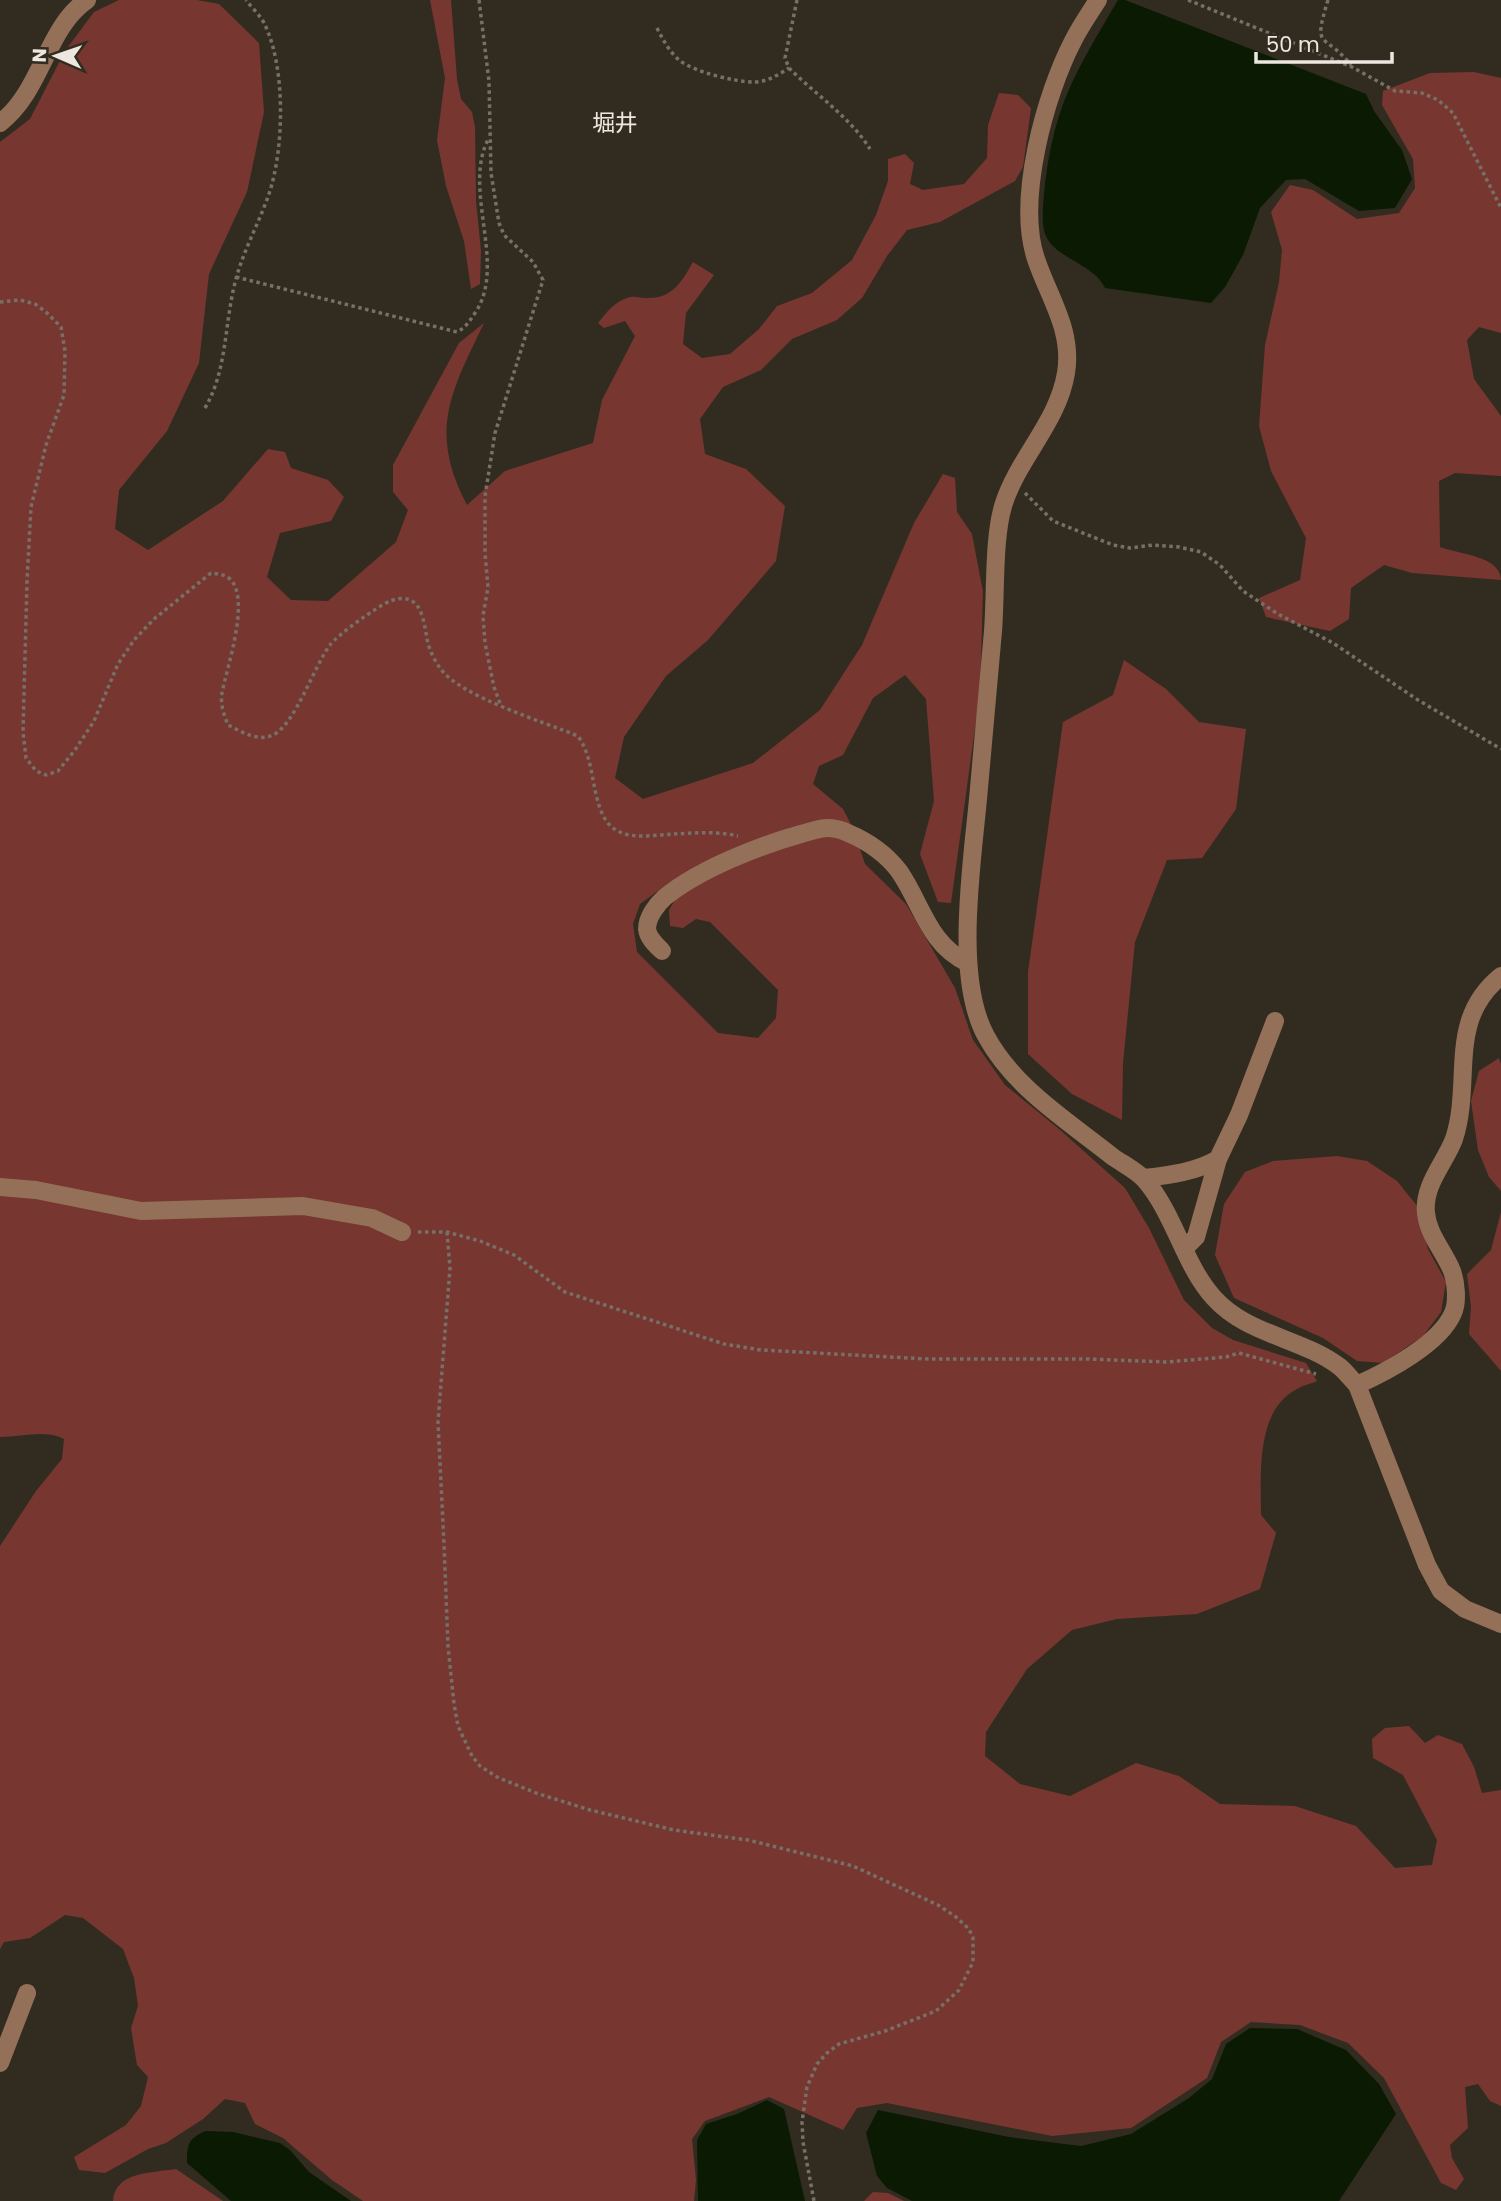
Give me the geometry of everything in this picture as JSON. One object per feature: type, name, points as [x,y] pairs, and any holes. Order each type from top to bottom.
[{"type":"street","points":[[0,123],[13,113],[33,84],[56,37],[77,6],[87,0]]},
{"type":"street","points":[[1098,0],[1072,44],[1052,93],[1037,146],[1029,191],[1029,228],[1035,257],[1063,323],[1068,344],[1066,374],[1057,406],[1004,502],[999,526],[996,602],[970,881],[968,962],[972,1005],[1001,1061],[1034,1094],[1144,1178],[1203,1283],[1216,1301],[1240,1320],[1339,1367],[1357,1385],[1427,1565],[1441,1591],[1465,1609],[1501,1624]]},
{"type":"street","points":[[662,951],[651,940],[647,929],[650,915],[665,898],[709,870],[771,843],[826,828],[846,832],[873,846],[898,870],[929,928],[953,956],[968,962]]},
{"type":"street","points":[[1357,1385],[1385,1372],[1438,1335],[1454,1312],[1456,1290],[1453,1272],[1431,1231],[1426,1212],[1428,1194],[1453,1142],[1459,1121],[1464,1043],[1469,1021],[1476,1002],[1489,985],[1501,976]]},
{"type":"street","points":[[1185,1248],[1196,1237],[1218,1159],[1239,1115],[1275,1021]]},
{"type":"street","points":[[1144,1178],[1205,1166],[1218,1159]]},
{"type":"street","points":[[0,1187],[36,1190],[141,1211],[303,1206],[372,1218],[402,1231]]},
{"type":"street","points":[[0,2063],[27,1993]]},
{"type":"path","points":[[205,408],[221,369],[236,277],[268,196],[277,167],[280,140],[278,76],[273,47],[265,23],[246,0]]},
{"type":"path","points":[[479,0],[489,81],[491,173],[499,223],[504,235],[533,262],[542,280],[495,433],[485,496],[488,587],[483,617],[485,643],[494,687],[501,706]]},
{"type":"path","points":[[797,0],[785,58],[789,68],[844,117],[861,134],[870,149]]},
{"type":"path","points":[[1188,0],[1352,67],[1395,91],[1422,93],[1438,100],[1453,113],[1501,208]]},
{"type":"path","points":[[1328,0],[1319,30],[1323,42],[1342,54],[1352,67]]},
{"type":"path","points":[[657,28],[666,46],[681,61],[714,75],[754,82],[775,78],[789,68]]},
{"type":"path","points":[[236,277],[457,332],[466,328],[482,303],[486,290],[487,265],[481,201],[485,145],[490,136]]},
{"type":"path","points":[[0,302],[20,300],[35,304],[46,312],[61,327],[65,351],[64,395],[46,445],[31,507],[23,732],[26,758],[36,771],[46,775],[58,771],[75,750],[94,721],[118,664],[134,639],[154,619],[211,573],[223,574],[232,581],[238,594],[239,616],[222,695],[223,713],[228,725],[250,736],[273,735],[286,725],[330,644],[388,602],[400,598],[415,604],[424,615],[427,642],[440,669],[483,699],[578,736],[586,748],[594,790],[603,816],[614,828],[644,838],[670,834],[740,836]]},
{"type":"path","points":[[1013,483],[1053,521],[1113,545],[1130,548],[1153,545],[1179,547],[1201,552],[1220,565],[1243,591],[1278,614],[1333,643],[1418,701],[1501,750]]},
{"type":"path","points":[[402,1231],[447,1232],[480,1241],[514,1255],[565,1292],[724,1344],[761,1350],[928,1359],[1166,1362],[1226,1357],[1239,1353],[1318,1375]]},
{"type":"path","points":[[447,1232],[450,1268],[438,1422],[443,1544],[454,1704],[458,1726],[472,1756],[480,1766],[497,1777],[590,1810],[674,1830],[748,1840],[853,1866],[938,1905],[969,1929],[973,1938],[973,1962],[959,1990],[936,2011],[839,2045],[817,2064],[807,2087],[802,2122],[814,2201]]},
{"type":"shaded area","points":[[119,0],[197,0],[219,4],[259,43],[264,112],[247,192],[209,274],[199,363],[167,431],[119,490],[115,529],[148,550],[223,501],[268,449],[285,452],[291,468],[328,480],[344,497],[331,521],[280,533],[267,577],[291,600],[328,601],[396,542],[408,510],[393,492],[393,465],[459,343],[484,323],[462,370],[448,412],[449,455],[455,479],[467,505],[505,471],[593,443],[602,400],[635,336],[625,321],[604,328],[598,323],[618,302],[630,297],[649,298],[671,292],[681,282],[693,262],[714,275],[686,313],[683,344],[702,358],[730,354],[759,329],[777,306],[812,293],[852,260],[876,215],[888,181],[888,159],[905,154],[914,163],[910,184],[923,190],[964,184],[987,158],[988,125],[999,93],[1018,95],[1031,108],[1023,167],[1015,181],[940,222],[907,230],[887,256],[862,298],[837,320],[792,339],[761,370],[723,387],[700,419],[705,454],[746,469],[785,506],[776,561],[708,640],[666,676],[624,737],[615,778],[643,799],[753,763],[820,710],[862,645],[914,523],[943,474],[955,478],[957,512],[972,534],[983,592],[980,692],[951,903],[938,902],[920,854],[934,801],[926,699],[905,675],[873,698],[843,755],[819,766],[813,784],[843,809],[853,828],[865,864],[906,904],[955,988],[973,1040],[1005,1085],[1125,1188],[1149,1228],[1184,1300],[1212,1328],[1233,1340],[1306,1363],[1317,1381],[1299,1388],[1283,1399],[1267,1428],[1261,1464],[1261,1515],[1276,1533],[1260,1589],[1197,1614],[1117,1619],[1072,1630],[1027,1669],[986,1732],[985,1756],[1020,1784],[1070,1796],[1136,1763],[1179,1776],[1220,1804],[1295,1806],[1356,1826],[1395,1868],[1432,1865],[1437,1840],[1403,1775],[1373,1758],[1372,1739],[1385,1728],[1409,1726],[1425,1743],[1438,1735],[1462,1744],[1474,1767],[1482,1793],[1501,1790],[1501,2106],[1490,2101],[1478,2084],[1465,2087],[1468,2128],[1450,2145],[1452,2158],[1464,2179],[1456,2190],[1441,2183],[1384,2078],[1348,2043],[1300,2025],[1251,2022],[1221,2042],[1207,2078],[1131,2128],[1052,2136],[887,2103],[857,2108],[843,2130],[769,2097],[705,2121],[692,2139],[696,2180],[694,2201],[363,2201],[332,2180],[283,2138],[255,2124],[245,2103],[225,2099],[203,2119],[166,2143],[148,2149],[105,2173],[79,2170],[74,2157],[126,2125],[141,2106],[148,2077],[137,2065],[131,2028],[138,2006],[134,1978],[123,1949],[83,1918],[65,1915],[30,1938],[4,1942],[0,1949],[0,1546],[36,1491],[62,1459],[64,1439],[49,1434],[0,1437],[0,142],[30,119],[65,51],[94,12]],"holes":[[[670,882],[684,885],[669,910],[670,926],[683,928],[696,919],[710,922],[778,990],[776,1018],[758,1038],[718,1033],[637,952],[633,924],[640,904]]]},
{"type":"shaded area","points":[[430,0],[451,0],[457,79],[461,99],[472,112],[475,127],[476,201],[481,251],[480,284],[471,289],[464,241],[446,186],[437,140],[445,78]]},
{"type":"shaded area","points":[[1118,0],[1125,0],[1366,94],[1374,111],[1402,150],[1412,179],[1395,208],[1359,211],[1305,179],[1286,180],[1260,208],[1243,255],[1225,287],[1211,303],[1105,288],[1092,273],[1051,244],[1044,231],[1043,209],[1049,156],[1062,106],[1072,82]]},
{"type":"shaded area","points":[[1474,72],[1501,78],[1501,333],[1479,327],[1467,340],[1474,379],[1501,416],[1501,476],[1455,473],[1439,481],[1440,547],[1486,561],[1499,572],[1501,580],[1412,573],[1384,565],[1351,588],[1349,619],[1330,631],[1266,617],[1259,598],[1300,580],[1306,538],[1271,471],[1259,426],[1265,345],[1279,282],[1282,250],[1271,212],[1290,185],[1313,190],[1357,219],[1399,213],[1415,188],[1413,159],[1382,105],[1383,91],[1430,73]]},
{"type":"shaded area","points":[[1124,660],[1166,689],[1199,722],[1246,729],[1236,809],[1202,858],[1167,860],[1135,942],[1123,1063],[1122,1120],[1072,1094],[1028,1054],[1028,972],[1063,722],[1113,695]]},
{"type":"shaded area","points":[[1499,1058],[1501,1191],[1489,1177],[1478,1150],[1471,1101],[1479,1071]]},
{"type":"shaded area","points":[[1337,1156],[1367,1161],[1397,1181],[1418,1207],[1428,1249],[1446,1282],[1441,1312],[1423,1336],[1383,1363],[1357,1361],[1323,1338],[1234,1298],[1215,1255],[1224,1204],[1245,1172],[1273,1161]]},
{"type":"shaded area","points":[[1501,1212],[1501,1371],[1469,1334],[1471,1307],[1467,1274],[1491,1250]]},
{"type":"shaded area","points":[[1250,2028],[1297,2029],[1346,2050],[1379,2084],[1396,2114],[1339,2201],[912,2201],[887,2188],[877,2176],[866,2133],[878,2110],[1009,2137],[1081,2146],[1131,2134],[1189,2098],[1212,2079],[1226,2044]]},
{"type":"shaded area","points":[[767,2100],[784,2109],[805,2201],[698,2201],[697,2140],[706,2124]]},
{"type":"shaded area","points":[[206,2131],[233,2132],[280,2143],[290,2150],[309,2172],[351,2201],[231,2201],[187,2163],[190,2143],[195,2136]]},
{"type":"shaded area","points":[[176,2169],[223,2201],[113,2201],[115,2191],[128,2179],[146,2173]]},
{"type":"shaded area","points":[[873,2192],[888,2193],[904,2201],[864,2201]]},
{"type":"district","name":"堀井","points":[[615,123]]}]
